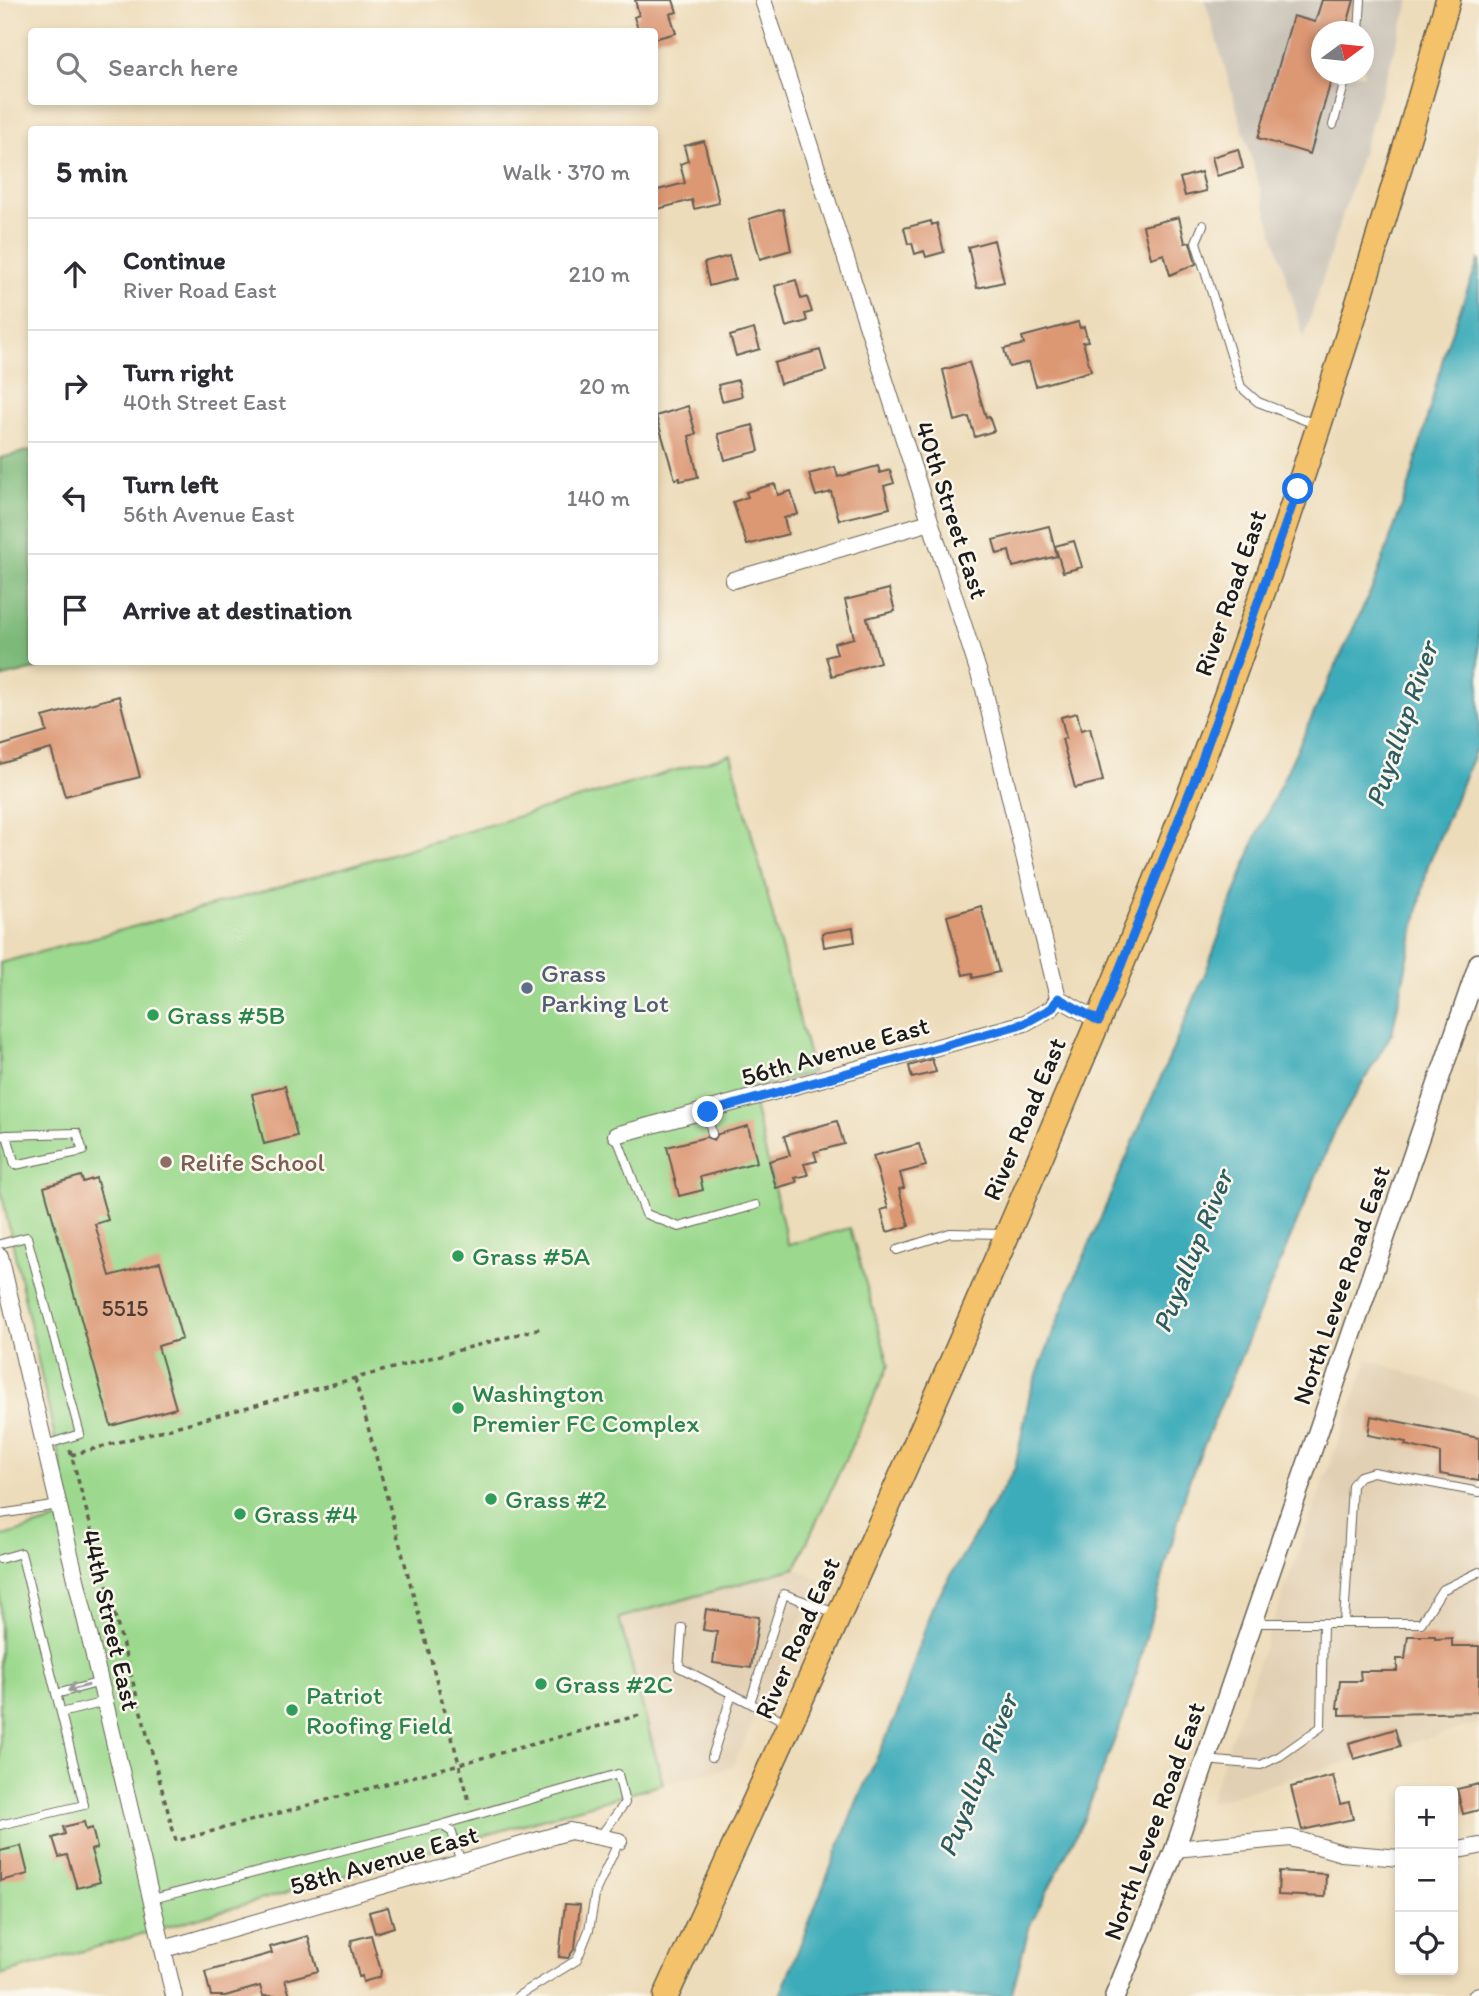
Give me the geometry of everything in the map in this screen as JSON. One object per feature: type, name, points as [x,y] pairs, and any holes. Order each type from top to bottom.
[{"type":"main road","name":"River Road East","points":[[666,1996],[840,1615],[1008,1234],[1099,1021],[1198,771],[1260,601],[1318,425],[1381,229],[1448,0]]},
{"type":"street","name":"40th Street East","points":[[762,0],[984,690],[1058,998]]},
{"type":"street","points":[[733,580],[930,522]]},
{"type":"street","name":"North Levee Road East","points":[[1115,1996],[1175,1849],[1479,963]]},
{"type":"street","points":[[1058,998],[1099,1021]]},
{"type":"street","name":"56th Avenue East","points":[[616,1135],[708,1112],[1025,1023],[1052,1008],[1058,998]]},
{"type":"street","name":"44th Street East","points":[[0,1256],[174,1996]]},
{"type":"street","name":"58th Avenue East","points":[[164,1949],[570,1831],[601,1835],[619,1841]]},
{"type":"street","points":[[1175,1849],[1291,1838],[1342,1853],[1395,1858]]},
{"type":"street","points":[[1458,1849],[1479,1846]]},
{"type":"lane","points":[[1360,21],[1361,0]]},
{"type":"lane","points":[[1333,125],[1344,84]]},
{"type":"lane","points":[[1203,225],[1196,242],[1228,354],[1241,387],[1258,402],[1318,425]]},
{"type":"lane","points":[[708,1112],[712,1134]]},
{"type":"lane","points":[[78,1133],[83,1151],[15,1166],[3,1135],[78,1133]]},
{"type":"lane","points":[[616,1135],[646,1214],[679,1227],[756,1205]]},
{"type":"lane","points":[[897,1250],[950,1233],[1008,1234]]},
{"type":"lane","points":[[0,1244],[27,1237],[80,1434],[45,1445]]},
{"type":"lane","points":[[1344,1623],[1352,1485],[1360,1476],[1373,1472],[1479,1492]]},
{"type":"lane","points":[[0,1514],[59,1505]]},
{"type":"lane","points":[[0,1559],[21,1553],[84,1805],[0,1825]]},
{"type":"lane","points":[[1252,1623],[1422,1623],[1442,1590],[1479,1572]]},
{"type":"lane","points":[[750,1703],[784,1594],[840,1615]]},
{"type":"lane","points":[[1205,1760],[1261,1765],[1280,1756],[1321,1727],[1323,1623]]},
{"type":"lane","points":[[682,1628],[679,1667],[790,1724]]},
{"type":"lane","points":[[56,1694],[101,1682]]},
{"type":"lane","points":[[712,1757],[732,1694]]},
{"type":"lane","points":[[61,1713],[106,1702]]},
{"type":"lane","points":[[152,1899],[441,1825],[618,1774],[625,1803],[601,1835]]},
{"type":"lane","points":[[441,1825],[452,1832],[461,1863]]},
{"type":"lane","points":[[518,1996],[577,1960],[589,1930],[596,1889],[619,1841]]},
{"type":"path","points":[[71,1455],[541,1328]]},
{"type":"path","points":[[355,1379],[473,1816]]},
{"type":"path","points":[[67,1438],[176,1841],[640,1715]]},
{"type":"shaded area","points":[[1205,0],[1410,0],[1304,338]]},
{"type":"shaded area","points":[[1368,1359],[1479,1397],[1479,1723],[1208,1803]]},
{"type":"shaded area","points":[[795,1568],[821,1579],[732,1767],[663,1784],[618,1618]]},
{"type":"green space","points":[[28,451],[28,665],[51,665],[0,678],[0,458]]},
{"type":"green space","name":"Washington Premier FC Complex","points":[[731,754],[813,1072],[750,1089],[788,1245],[850,1228],[889,1365],[795,1568],[619,1618],[663,1784],[0,1975],[0,1537],[72,1516],[0,1186],[0,963],[261,892]]},
{"type":"water","name":"Puyallup River","points":[[1479,259],[1479,742],[1428,865],[1392,1033],[1337,1126],[1189,1481],[1126,1710],[1083,1821],[1030,1925],[1011,1996],[780,1996],[857,1801],[898,1712],[932,1607],[1015,1468],[1030,1393],[1069,1292],[1205,974],[1254,842],[1374,584],[1410,483],[1446,347]]},
{"type":"building","points":[[635,0],[673,0],[677,12],[670,14],[676,33],[658,38],[658,28],[638,28],[634,17],[639,15]]},
{"type":"building","points":[[1322,0],[1354,0],[1348,21],[1315,21]]},
{"type":"building","points":[[1293,16],[1311,21],[1311,84],[1330,84],[1310,154],[1258,138]]},
{"type":"building","points":[[704,141],[719,203],[694,209],[692,200],[658,209],[658,190],[685,183],[680,164],[688,161],[684,146]]},
{"type":"building","points":[[1238,149],[1243,168],[1217,176],[1212,157]]},
{"type":"building","points":[[1201,172],[1206,191],[1185,196],[1180,178]]},
{"type":"building","points":[[783,209],[791,250],[760,259],[749,219]]},
{"type":"building","points":[[1179,217],[1185,243],[1190,242],[1196,264],[1170,275],[1164,254],[1151,258],[1143,226]]},
{"type":"building","points":[[931,221],[932,225],[937,223],[944,252],[926,257],[924,251],[915,254],[912,243],[908,244],[904,228]]},
{"type":"building","points":[[994,240],[1004,282],[977,288],[968,247]]},
{"type":"building","points":[[729,256],[735,279],[709,286],[704,263]]},
{"type":"building","points":[[796,280],[801,299],[807,297],[812,312],[805,314],[807,321],[786,327],[775,286]]},
{"type":"building","points":[[1078,322],[1080,328],[1084,327],[1088,341],[1083,342],[1091,371],[1036,386],[1029,362],[1009,367],[1004,349],[1024,344],[1022,337]]},
{"type":"building","points":[[754,329],[760,349],[736,356],[730,336]]},
{"type":"building","points":[[820,350],[826,371],[780,384],[774,363]]},
{"type":"building","points":[[969,362],[986,417],[989,416],[994,431],[975,437],[969,417],[955,421],[943,370]]},
{"type":"building","points":[[738,380],[742,396],[722,401],[718,385]]},
{"type":"building","points":[[688,406],[696,434],[689,436],[698,477],[680,481],[680,478],[675,479],[658,415]]},
{"type":"building","points":[[753,425],[759,451],[725,460],[718,434]]},
{"type":"building","points":[[878,466],[880,473],[890,470],[894,483],[884,486],[890,508],[839,520],[831,492],[816,496],[809,474],[835,467],[838,477]]},
{"type":"building","points":[[775,484],[778,495],[791,491],[798,514],[784,518],[788,534],[747,545],[733,502],[748,497],[746,492]]},
{"type":"building","points":[[1049,526],[1057,556],[1013,567],[1009,551],[997,554],[993,540]]},
{"type":"building","points":[[1074,541],[1082,567],[1063,572],[1055,546]]},
{"type":"building","points":[[889,589],[895,611],[867,618],[880,662],[832,676],[826,657],[837,654],[834,643],[854,638],[845,600]]},
{"type":"building","points":[[119,696],[140,777],[65,796],[51,749],[0,764],[0,746],[47,732],[43,717]]},
{"type":"building","points":[[1077,713],[1081,730],[1090,728],[1103,781],[1075,788],[1062,739],[1066,738],[1061,717]]},
{"type":"building","points":[[981,906],[999,972],[973,978],[972,973],[963,975],[947,916]]},
{"type":"building","points":[[853,928],[855,942],[824,947],[822,933]]},
{"type":"building","points":[[932,1059],[936,1072],[912,1078],[909,1066]]},
{"type":"building","points":[[285,1086],[297,1136],[264,1144],[252,1094]]},
{"type":"building","points":[[837,1121],[844,1144],[814,1152],[817,1161],[804,1164],[808,1175],[795,1178],[797,1182],[776,1188],[769,1161],[790,1155],[784,1136]]},
{"type":"building","points":[[748,1126],[757,1162],[700,1177],[703,1190],[679,1196],[667,1147],[706,1137],[714,1140],[718,1134]]},
{"type":"building","points":[[919,1144],[926,1166],[900,1173],[904,1188],[899,1189],[909,1226],[887,1232],[881,1210],[888,1208],[873,1156]]},
{"type":"building","points":[[81,1176],[83,1182],[96,1178],[108,1220],[95,1224],[110,1276],[160,1262],[182,1339],[158,1346],[176,1408],[111,1426],[44,1187]]},
{"type":"building","points":[[1371,1416],[1479,1438],[1479,1481],[1440,1474],[1440,1453],[1405,1445],[1406,1442],[1368,1435]]},
{"type":"building","points":[[706,1609],[759,1617],[751,1668],[713,1663],[717,1632],[703,1630]]},
{"type":"building","points":[[1408,1636],[1452,1638],[1452,1646],[1479,1646],[1479,1712],[1340,1715],[1340,1708],[1337,1708],[1340,1681],[1361,1681],[1360,1671],[1397,1671],[1397,1659],[1405,1659]]},
{"type":"building","points":[[1395,1729],[1400,1746],[1354,1759],[1349,1743]]},
{"type":"building","points":[[1333,1776],[1340,1804],[1349,1802],[1353,1819],[1302,1830],[1291,1787]]},
{"type":"building","points":[[1479,1784],[1479,1810],[1463,1814],[1458,1789]]},
{"type":"building","points":[[84,1822],[86,1830],[92,1828],[97,1848],[91,1850],[100,1882],[77,1888],[67,1855],[59,1857],[53,1838],[65,1834],[63,1827]]},
{"type":"building","points":[[21,1846],[28,1874],[0,1881],[0,1851]]},
{"type":"building","points":[[1279,1871],[1326,1874],[1325,1897],[1278,1895]]},
{"type":"building","points":[[565,1904],[580,1905],[575,1948],[568,1958],[559,1957]]},
{"type":"building","points":[[388,1907],[394,1927],[375,1933],[369,1912]]},
{"type":"building","points":[[371,1935],[381,1971],[380,1977],[363,1982],[362,1976],[359,1977],[352,1940]]},
{"type":"building","points":[[308,1936],[318,1971],[285,1980],[290,1996],[263,1996],[260,1986],[225,1996],[211,1996],[205,1972],[272,1953],[270,1947]]},
{"type":"place","name":"Grass Parking Lot","points":[[527,988]]},
{"type":"place","name":"Grass #5B","points":[[153,1015]]},
{"type":"place","name":"Relife School","points":[[166,1162]]},
{"type":"place","name":"Grass #5A","points":[[458,1256]]},
{"type":"place","name":"Washington Premier FC Complex","points":[[458,1408]]},
{"type":"place","name":"Grass #2","points":[[491,1499]]},
{"type":"place","name":"Grass #4","points":[[240,1514]]},
{"type":"place","name":"Grass #2C","points":[[541,1684]]},
{"type":"place","name":"Patriot Roofing Field","points":[[292,1710]]},
{"type":"route","points":[[708,1112],[1025,1023],[1052,1008],[1058,998],[1099,1021],[1198,771],[1298,489]]}]
